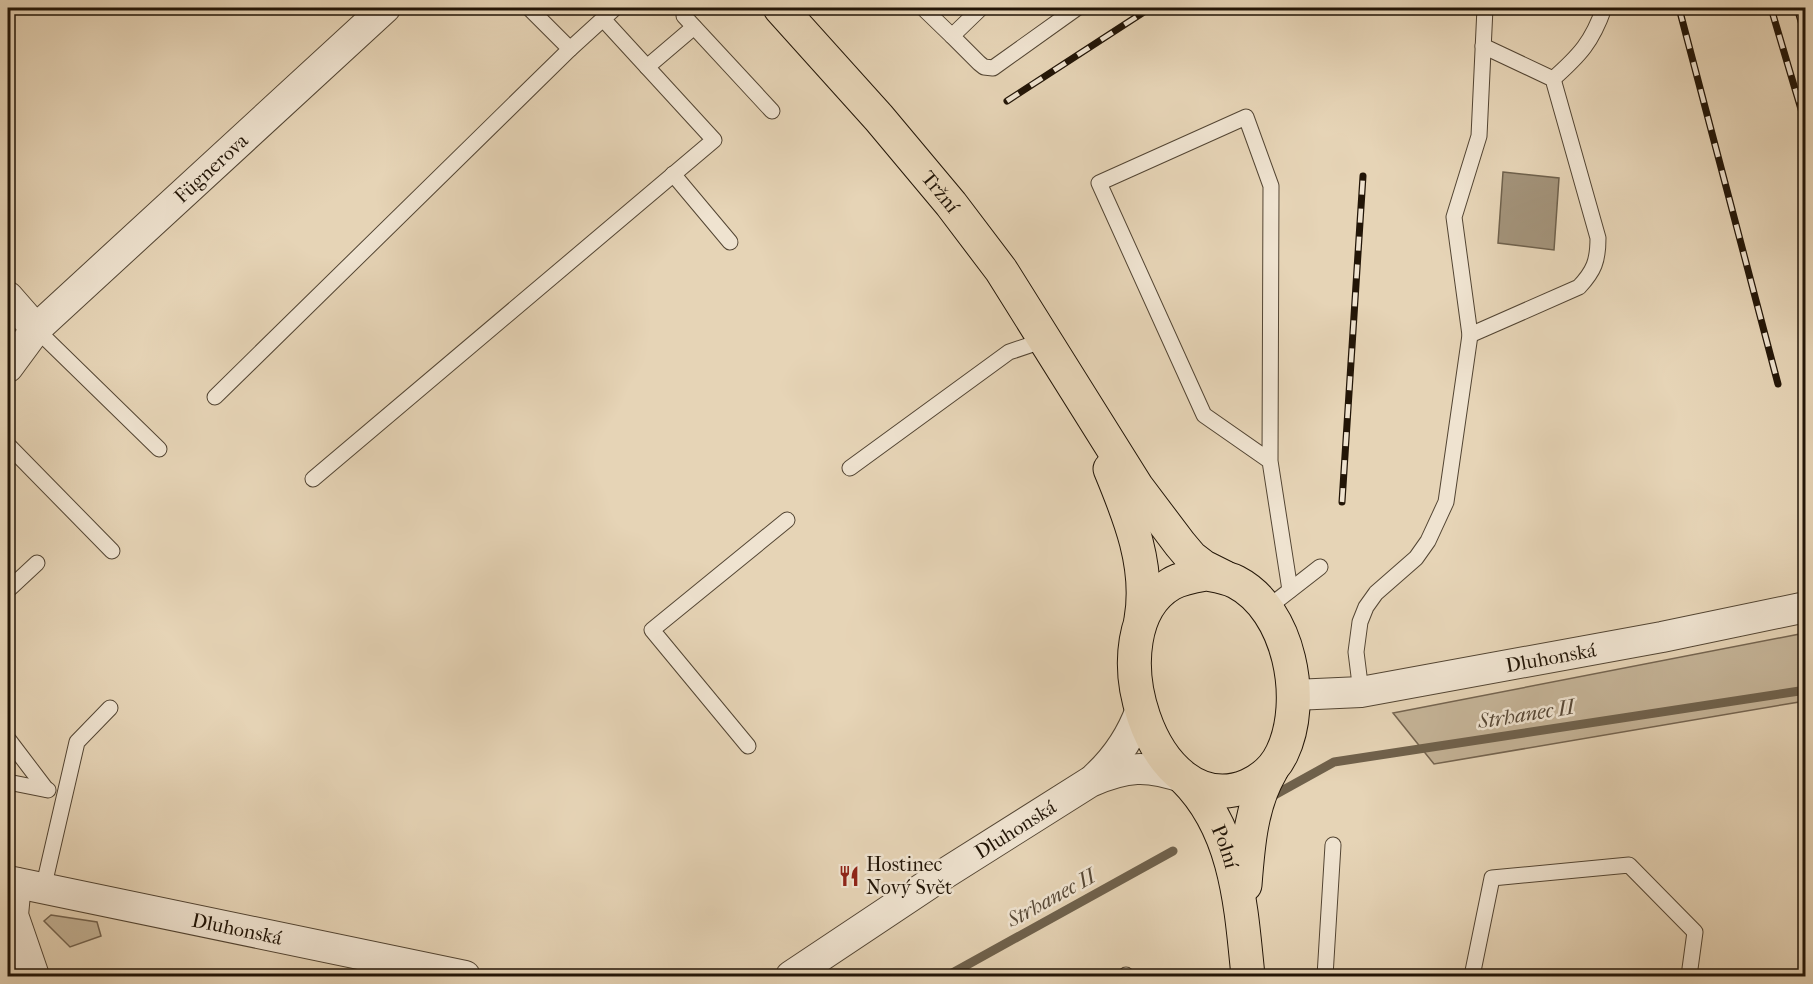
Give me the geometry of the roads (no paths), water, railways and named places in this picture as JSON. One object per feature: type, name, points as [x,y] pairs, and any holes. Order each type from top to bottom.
[{"type":"main road","name":"Tržní","points":[[791,11],[951,204],[1001,270],[1137,486],[1180,544],[1204,567],[1224,577]]},
{"type":"main road","name":"Tržní","points":[[1078,393],[1122,498],[1141,557],[1145,588],[1140,622]]},
{"type":"main road","name":"Dluhonská","points":[[1206,574],[1224,577],[1247,589],[1278,600],[1276,626],[1292,672],[1294,695],[1290,733],[1279,760],[1271,771],[1257,782],[1221,791],[1202,787],[1185,778],[1173,767],[1158,747],[1141,709],[1136,687],[1135,666],[1140,622],[1146,608],[1157,594],[1187,577],[1206,574]]},
{"type":"main road","name":"Polní","points":[[1243,926],[1247,859],[1254,817],[1262,786],[1271,771]]},
{"type":"main road","name":"Polní","points":[[1185,778],[1196,789],[1215,818],[1232,859],[1243,926],[1248,976]]},
{"type":"street","name":"Fügnerova","points":[[8,367],[36,329],[385,8]]},
{"type":"street","points":[[8,297],[36,329]]},
{"type":"street","name":"Dluhonská","points":[[1294,695],[1360,692],[1662,637],[1806,607]]},
{"type":"street","name":"Dluhonská","points":[[1090,782],[1120,752],[1130,736],[1141,709]]},
{"type":"street","name":"Dluhonská","points":[[791,976],[940,876],[1090,782],[1113,772],[1130,769],[1166,772],[1185,778]]},
{"type":"street","points":[[22,885],[13,915],[34,976]]},
{"type":"street","name":"Dluhonská","points":[[22,885],[465,976]]},
{"type":"lane","points":[[529,8],[570,49]]},
{"type":"lane","points":[[215,397],[570,49],[615,8]]},
{"type":"lane","points":[[923,8],[979,63],[984,67],[993,68],[1077,8]]},
{"type":"lane","points":[[952,36],[981,8]]},
{"type":"lane","points":[[1360,692],[1356,652],[1360,622],[1366,607],[1376,593],[1416,558],[1428,541],[1446,502],[1470,335],[1454,217],[1479,136],[1485,8]]},
{"type":"lane","points":[[1553,79],[1588,45],[1604,8]]},
{"type":"lane","points":[[313,479],[714,140],[603,19]]},
{"type":"lane","points":[[647,67],[689,21],[772,111]]},
{"type":"lane","points":[[1470,335],[1579,287],[1590,275],[1598,257],[1599,238],[1553,79],[1483,46]]},
{"type":"lane","points":[[1270,461],[1204,415],[1099,183],[1246,117],[1271,186],[1270,461],[1278,600]]},
{"type":"lane","points":[[673,174],[729,242]]},
{"type":"lane","points":[[36,329],[159,449]]},
{"type":"lane","points":[[850,468],[1009,352],[1045,340]]},
{"type":"lane","points":[[8,445],[112,550]]},
{"type":"lane","points":[[748,746],[652,630],[787,520]]},
{"type":"lane","points":[[8,590],[37,563]]},
{"type":"lane","points":[[1278,600],[1320,567]]},
{"type":"lane","points":[[22,885],[66,793],[77,742],[110,708]]},
{"type":"lane","points":[[8,739],[46,789]]},
{"type":"lane","points":[[8,782],[66,793]]},
{"type":"lane","points":[[1325,976],[1333,845]]},
{"type":"lane","points":[[1472,976],[1492,878],[1629,865],[1695,932],[1689,976]]},
{"type":"waterway","name":"Strhanec II","points":[[1269,798],[1334,762],[1806,690]]},
{"type":"waterway","name":"Strhanec II","points":[[947,976],[1173,851]]},
{"type":"railway","points":[[1007,101],[1150,8]]},
{"type":"railway","points":[[1679,8],[1778,384]]},
{"type":"railway","points":[[1771,8],[1806,126]]},
{"type":"railway","points":[[1797,8],[1806,38]]},
{"type":"railway","points":[[1342,502],[1363,176]]},
{"type":"place","name":"Hostinec Nový Svět","points":[[849,876]]}]
